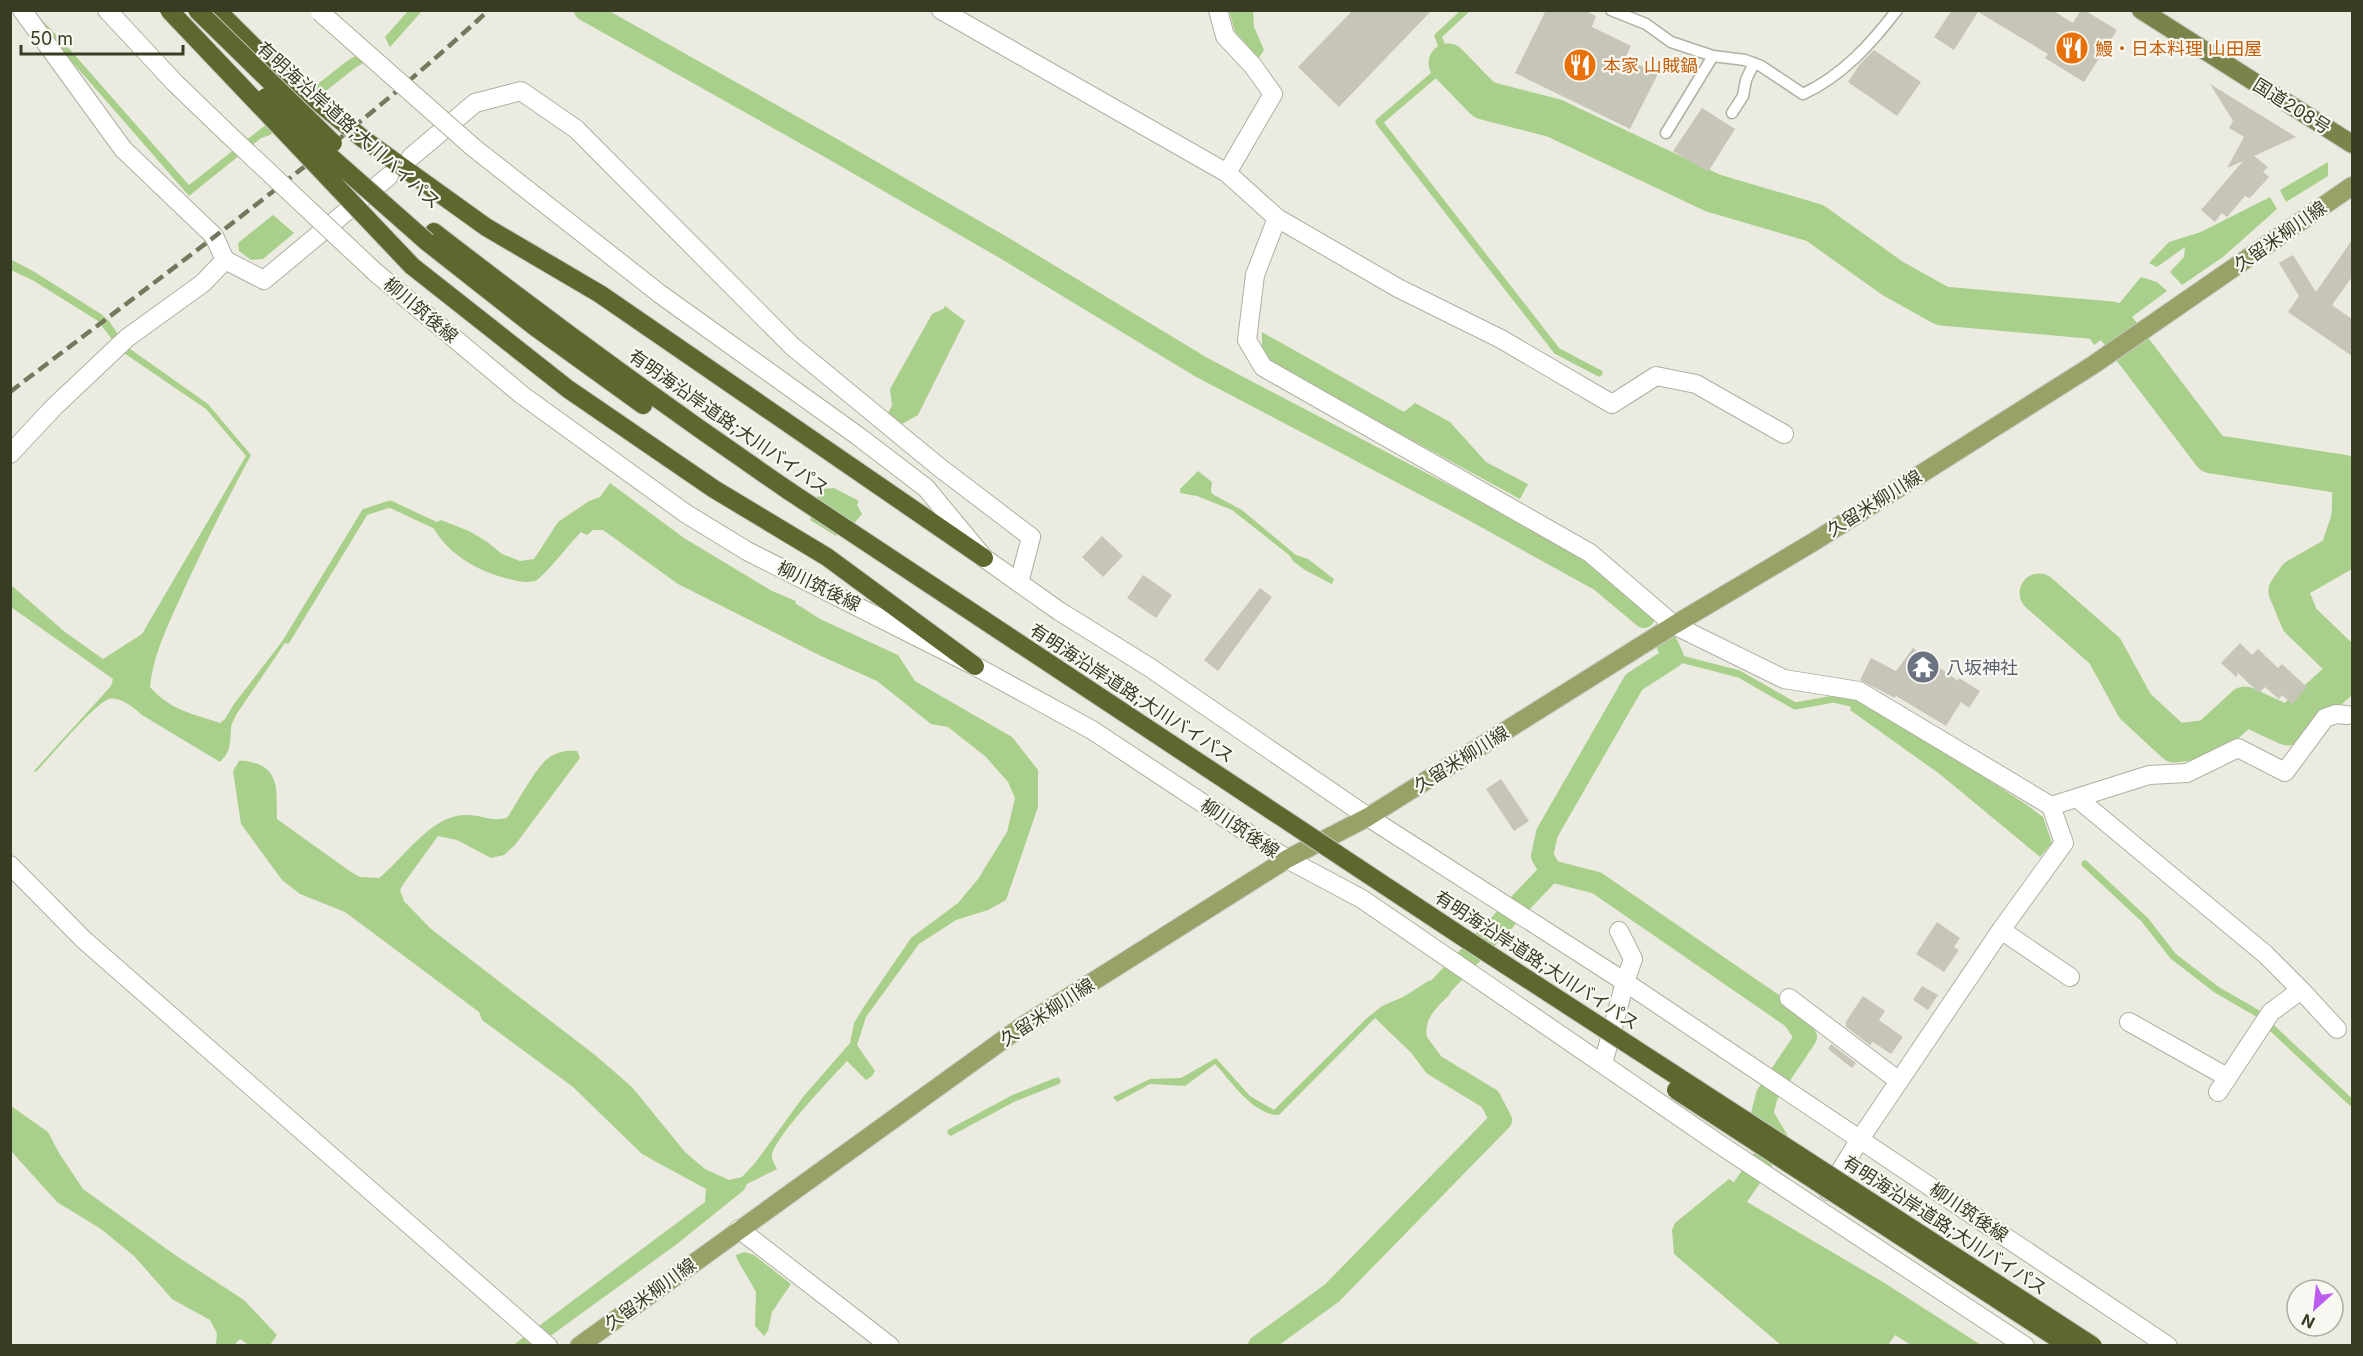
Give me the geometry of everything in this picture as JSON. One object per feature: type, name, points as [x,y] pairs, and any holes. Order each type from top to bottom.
[{"type":"highway","points":[[169,10],[412,266],[568,389],[714,489],[827,557],[975,666]]},
{"type":"highway","name":"有明海沿岸道路;大川バイパス","points":[[179,10],[307,136],[431,237],[535,327],[661,418],[785,495],[2093,1346]]},
{"type":"highway","name":"有明海沿岸道路;大川バイパス","points":[[197,10],[431,237]]},
{"type":"highway","points":[[217,10],[264,57],[362,138],[486,227],[600,294],[984,558]]},
{"type":"highway","name":"国道208号","points":[[2141,10],[2352,144]]},
{"type":"highway","name":"有明海沿岸道路;大川バイパス","points":[[785,495],[1454,945],[2069,1346]]},
{"type":"main road","name":"久留米柳川線","points":[[579,1346],[1021,1027],[1287,859],[1368,818],[1674,625],[1815,541],[2093,365],[2352,186]]},
{"type":"street","points":[[22,10],[123,149],[213,236],[225,260],[264,280],[389,176]]},
{"type":"street","name":"柳川筑後線","points":[[107,10],[175,83],[375,272],[522,395],[685,513],[747,551],[975,666],[1092,730],[1287,859],[1362,899],[1722,1146],[2025,1346]]},
{"type":"street","points":[[941,10],[1227,173],[1277,218],[1398,288],[1501,339],[1612,404],[1656,376],[1696,384],[1784,434]]},
{"type":"street","points":[[1218,10],[1225,36],[1253,66],[1273,93],[1227,173]]},
{"type":"street","name":"柳川筑後線","points":[[319,11],[474,148],[660,294],[926,488],[984,558],[1059,611],[1149,667],[1368,818],[1625,982],[2168,1346]]},
{"type":"street","points":[[411,157],[475,103],[520,90],[558,116],[576,129],[792,346],[939,467],[1030,537],[1019,583]]},
{"type":"street","points":[[1277,218],[1255,276],[1246,340],[1263,367],[1590,553],[1674,625],[1784,679],[1859,691],[2051,806],[2064,843],[2001,930],[1899,1081],[1818,1208]]},
{"type":"street","points":[[10,454],[54,407],[127,338],[203,283],[225,260]]},
{"type":"street","points":[[2051,806],[2149,775],[2187,773],[2238,748],[2285,772],[2325,718],[2336,714],[2347,715]]},
{"type":"street","points":[[2077,798],[2265,954],[2337,1029]]},
{"type":"street","points":[[10,865],[84,940],[548,1346]]},
{"type":"street","points":[[2001,930],[2070,977]]},
{"type":"street","points":[[1604,1064],[1633,959],[1619,931]]},
{"type":"street","points":[[2130,1022],[2223,1084],[2271,1012],[2301,990]]},
{"type":"street","points":[[1789,998],[1899,1081]]},
{"type":"street","points":[[739,1229],[890,1346]]},
{"type":"lane","points":[[1611,10],[1646,24],[1671,42],[1713,56],[1754,63],[1803,94],[1825,84],[1859,55],[1897,10]]},
{"type":"lane","points":[[1666,133],[1713,56]]},
{"type":"lane","points":[[1732,113],[1743,96],[1746,80],[1754,63]]},
{"type":"shaded area","points":[[33,11],[189,185],[347,61],[370,47],[374,56],[355,68],[270,135],[261,138],[189,196],[54,41]]},
{"type":"shaded area","points":[[408,11],[422,11],[390,47],[385,37]]},
{"type":"shaded area","points":[[1229,11],[1253,11],[1254,27],[1264,50],[1259,58],[1235,32]]},
{"type":"shaded area","points":[[2328,162],[2328,176],[2286,202],[2280,190]]},
{"type":"shaded area","points":[[2270,197],[2277,209],[2223,257],[2182,285],[2170,272],[2184,257],[2185,247],[2157,267],[2149,263],[2169,242],[2201,232]]},
{"type":"shaded area","points":[[273,215],[294,233],[263,259],[251,260],[239,251],[238,243]]},
{"type":"shaded area","points":[[10,259],[101,314],[109,321],[126,346],[208,404],[251,455],[171,618],[158,652],[150,687],[174,706],[220,723],[284,639],[287,640],[236,715],[231,725],[228,751],[220,762],[142,715],[127,703],[118,699],[109,699],[94,710],[36,772],[34,771],[111,686],[113,679],[11,607],[11,585],[65,632],[103,659],[142,634],[246,456],[206,409],[121,351],[98,321],[34,281],[11,270]]},
{"type":"shaded area","points":[[2141,277],[2157,282],[2167,291],[2094,345],[2084,328],[1998,322],[1998,296],[2118,305]]},
{"type":"shaded area","points":[[945,306],[965,321],[918,415],[902,424],[888,413],[892,406],[890,389],[932,314]]},
{"type":"shaded area","points":[[1262,332],[1404,412],[1415,403],[1450,422],[1486,462],[1528,484],[1520,499],[1274,365],[1262,354]]},
{"type":"shaded area","points":[[1198,471],[1212,482],[1211,492],[1214,495],[1242,510],[1296,555],[1308,559],[1334,579],[1332,584],[1294,562],[1289,555],[1232,510],[1197,496],[1180,493],[1180,489]]},
{"type":"shaded area","points":[[610,483],[684,538],[772,591],[796,601],[795,603],[820,619],[898,655],[915,681],[1012,737],[1038,770],[1038,807],[1006,900],[988,910],[956,920],[919,944],[866,1017],[857,1045],[875,1071],[872,1076],[866,1080],[847,1061],[781,1137],[772,1156],[777,1169],[747,1184],[744,1190],[677,1244],[538,1345],[512,1346],[705,1202],[706,1189],[642,1154],[573,1087],[482,1020],[479,1012],[345,912],[300,894],[282,880],[241,824],[233,771],[239,761],[258,764],[271,773],[276,787],[277,819],[351,872],[360,877],[379,878],[418,839],[441,822],[465,815],[495,819],[507,818],[531,779],[546,760],[561,752],[577,751],[580,758],[515,845],[504,855],[491,858],[457,840],[438,836],[400,890],[404,901],[431,929],[595,1055],[632,1087],[685,1152],[705,1169],[729,1180],[742,1177],[755,1163],[803,1097],[850,1043],[854,1023],[911,938],[958,903],[978,879],[1007,832],[1015,798],[1008,782],[986,757],[948,727],[931,724],[877,681],[821,656],[678,584],[603,530],[593,530],[587,535],[581,532],[541,577],[527,582],[498,576],[467,562],[448,547],[434,529],[437,522],[441,520],[469,531],[502,554],[520,561],[534,559],[558,522],[589,501],[600,497]]},
{"type":"shaded area","points":[[834,488],[859,501],[857,505],[862,514],[850,528],[838,532],[836,536],[810,520],[812,515],[809,508],[823,489]]},
{"type":"shaded area","points":[[1854,698],[1938,747],[2027,805],[2043,817],[2052,843],[2040,857],[1941,775],[1850,710]]},
{"type":"shaded area","points":[[1496,913],[1514,926],[1476,964],[1461,951]]},
{"type":"shaded area","points":[[1430,980],[1451,993],[1428,1021],[1427,1036],[1436,1055],[1428,1069],[1375,1018],[1279,1115],[1270,1114],[1252,1104],[1215,1064],[1185,1086],[1150,1084],[1117,1102],[1113,1097],[1150,1079],[1181,1078],[1216,1058],[1250,1096],[1274,1110],[1367,1018],[1382,1006],[1403,997]]},
{"type":"shaded area","points":[[11,1106],[48,1132],[83,1189],[175,1255],[244,1300],[277,1335],[270,1345],[249,1345],[240,1339],[234,1345],[216,1345],[217,1333],[210,1320],[172,1299],[134,1256],[101,1229],[57,1202],[11,1151]]},
{"type":"shaded area","points":[[1729,1179],[1746,1191],[1742,1199],[1883,1282],[1981,1345],[1911,1345],[1895,1335],[1888,1345],[1781,1345],[1674,1254],[1672,1230],[1675,1223]]},
{"type":"shaded area","points":[[744,1252],[754,1255],[791,1284],[772,1312],[768,1331],[764,1336],[755,1326],[756,1292],[736,1255]]},
{"type":"building","points":[[1353,10],[1432,10],[1339,107],[1298,67]]},
{"type":"building","name":"本家 山賊鍋","points":[[1546,10],[1584,10],[1596,16],[1592,27],[1631,46],[1625,58],[1658,74],[1630,129],[1515,73]]},
{"type":"building","name":"鰻・日本料理 山田屋","points":[[1952,10],[2052,10],[2073,23],[2081,10],[2084,10],[2117,30],[2084,82],[2045,58],[2048,54],[1978,12],[1954,50],[1934,37]]},
{"type":"building","points":[[1874,50],[1921,82],[1897,116],[1848,82],[1860,64]]},
{"type":"building","points":[[2210,84],[2296,137],[2254,156],[2268,167],[2263,172],[2269,177],[2250,198],[2245,196],[2227,217],[2222,213],[2215,222],[2201,210],[2243,161],[2227,168],[2244,137],[2229,128],[2233,121]]},
{"type":"building","points":[[1702,108],[1735,129],[1708,172],[1673,151]]},
{"type":"building","points":[[2352,240],[2352,277],[2332,305],[2352,319],[2352,356],[2288,312],[2299,296],[2279,263],[2293,255],[2316,292]]},
{"type":"building","points":[[1102,536],[1123,556],[1103,577],[1082,557]]},
{"type":"building","points":[[1143,575],[1172,595],[1156,618],[1127,598]]},
{"type":"building","points":[[1260,588],[1272,597],[1218,671],[1204,660]]},
{"type":"building","points":[[2240,643],[2252,655],[2258,649],[2278,668],[2282,664],[2307,687],[2292,704],[2282,695],[2279,699],[2265,687],[2259,693],[2238,673],[2236,677],[2221,663]]},
{"type":"building","points":[[1913,648],[1958,681],[1959,678],[1980,691],[1969,708],[1961,702],[1946,726],[1896,696],[1895,698],[1860,680],[1871,658],[1896,671]]},
{"type":"building","points":[[1501,779],[1529,821],[1514,831],[1486,789]]},
{"type":"building","points":[[1937,922],[1960,938],[1954,947],[1959,950],[1944,972],[1916,954]]},
{"type":"building","points":[[1922,986],[1938,995],[1928,1010],[1913,1000]]},
{"type":"building","points":[[1863,996],[1885,1011],[1879,1020],[1903,1037],[1891,1054],[1873,1042],[1870,1045],[1845,1026]]},
{"type":"building","points":[[1831,1044],[1856,1063],[1852,1068],[1828,1049]]},
{"type":"waterway","points":[[585,10],[1006,249],[1201,367],[1471,509],[1601,581],[1644,617]]},
{"type":"waterway","points":[[1466,10],[1438,36],[1448,63],[1379,122],[1557,351],[1599,373]]},
{"type":"waterway","points":[[1448,63],[1484,100],[1554,118],[1713,193],[1815,223],[1892,278],[1942,306],[2111,321],[2212,454],[2342,474],[2352,484],[2351,518],[2339,554],[2297,578],[2288,591],[2300,620],[2352,670]]},
{"type":"waterway","points":[[287,640],[365,512],[390,504],[437,526]]},
{"type":"waterway","points":[[2039,593],[2105,651],[2135,706],[2175,743],[2209,739],[2245,706],[2288,726],[2352,669]]},
{"type":"waterway","points":[[1667,644],[1673,657],[1634,682],[1547,833],[1542,856],[1551,871],[1597,883],[1793,1018],[1806,1037],[1767,1095],[1762,1114],[1777,1139],[1735,1200],[1738,1216]]},
{"type":"waterway","points":[[1673,657],[1739,674],[1795,706],[1834,699],[1859,705]]},
{"type":"waterway","points":[[2085,864],[2145,920],[2173,956],[2217,990],[2257,1013]]},
{"type":"waterway","points":[[1419,1009],[1551,871]]},
{"type":"waterway","points":[[2273,1029],[2352,1103]]},
{"type":"waterway","points":[[1259,1346],[1332,1293],[1501,1120],[1490,1099],[1434,1065],[1414,1038]]},
{"type":"waterway","points":[[951,1132],[1014,1098],[1057,1081]]},
{"type":"railway","points":[[10,392],[314,159],[432,61],[489,10]]},
{"type":"place","name":"鰻・日本料理 山田屋","points":[[2072,48]]},
{"type":"place","name":"本家 山賊鍋","points":[[1580,65]]},
{"type":"place","name":"八坂神社","points":[[1923,667]]}]
